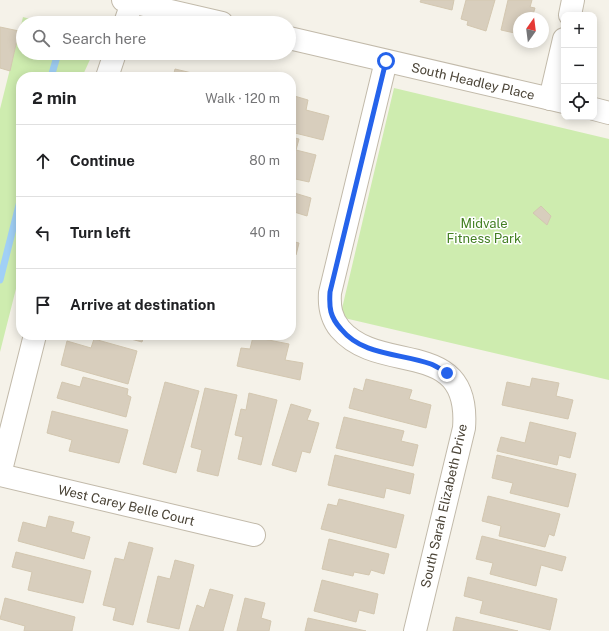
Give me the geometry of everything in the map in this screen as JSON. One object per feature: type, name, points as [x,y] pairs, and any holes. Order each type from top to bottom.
[{"type":"street","points":[[571,12],[573,0]]},
{"type":"street","points":[[127,16],[130,1],[193,16]]},
{"type":"street","name":"South Headley Place","points":[[296,40],[557,101]]},
{"type":"street","points":[[557,101],[563,48]]},
{"type":"street","points":[[109,72],[113,60]]},
{"type":"street","name":"South Sarah Elizabeth Drive","points":[[386,61],[330,292],[329,306],[334,321],[348,337],[366,348],[431,364],[447,373],[456,385],[462,397],[465,413],[464,428],[415,631]]},
{"type":"street","points":[[597,110],[609,113]]},
{"type":"street","points":[[0,474],[34,340]]},
{"type":"street","name":"West Carey Belle Court","points":[[0,474],[254,535]]},
{"type":"green space","points":[[16,45],[16,60],[90,60],[84,72],[16,72],[16,289],[0,352],[0,109]]},
{"type":"green space","name":"Midvale Fitness Park","points":[[394,88],[609,139],[609,380],[340,317]]},
{"type":"building","points":[[421,0],[454,0],[452,10],[420,2]]},
{"type":"building","points":[[466,0],[495,0],[486,31],[467,25],[468,21],[461,19]]},
{"type":"building","points":[[508,0],[532,0],[530,7],[535,8],[534,12],[513,12],[513,33],[501,30]]},
{"type":"building","points":[[0,27],[16,30],[16,44],[10,71],[0,68]]},
{"type":"building","points":[[175,69],[188,72],[174,72]]},
{"type":"building","points":[[296,96],[308,100],[306,110],[329,116],[323,140],[296,133]]},
{"type":"building","points":[[296,138],[299,139],[296,150]]},
{"type":"building","points":[[296,150],[316,155],[309,182],[296,179]]},
{"type":"building","points":[[296,194],[311,198],[307,216],[296,213]]},
{"type":"building","points":[[541,206],[551,216],[547,225],[533,213]]},
{"type":"building","points":[[296,242],[299,243],[296,255]]},
{"type":"building","points":[[94,340],[98,340],[137,351],[128,384],[61,365],[67,341],[91,348]]},
{"type":"building","points":[[252,340],[268,340],[289,344],[285,360],[303,363],[300,380],[237,366],[241,348],[250,349]]},
{"type":"building","points":[[83,377],[128,389],[127,395],[131,397],[126,417],[57,398],[62,382],[80,387]]},
{"type":"building","points":[[532,378],[559,383],[556,396],[573,400],[568,419],[502,405],[507,382],[530,387]]},
{"type":"building","points":[[366,379],[412,390],[409,399],[431,405],[426,428],[349,408],[354,388],[363,391]]},
{"type":"building","points":[[165,382],[199,391],[176,473],[143,464]]},
{"type":"building","points":[[205,388],[237,395],[218,476],[197,471],[202,450],[191,447]]},
{"type":"building","points":[[249,393],[277,400],[261,465],[238,459],[243,437],[235,435],[241,409],[246,410]]},
{"type":"building","points":[[291,404],[311,410],[307,420],[319,423],[310,453],[302,451],[296,472],[272,465]]},
{"type":"building","points":[[52,411],[128,430],[119,463],[69,451],[72,440],[47,433]]},
{"type":"building","points":[[344,417],[404,431],[401,441],[418,445],[413,466],[336,448]]},
{"type":"building","points":[[530,422],[576,433],[570,458],[559,455],[557,465],[497,451],[501,437],[525,443]]},
{"type":"building","points":[[335,455],[414,474],[410,494],[386,488],[384,498],[328,485]]},
{"type":"building","points":[[497,455],[576,474],[568,507],[510,493],[513,483],[492,478]]},
{"type":"building","points":[[488,496],[560,514],[554,536],[549,534],[545,547],[499,536],[501,526],[482,521]]},
{"type":"building","points":[[339,499],[404,515],[396,548],[321,529],[328,504],[337,506]]},
{"type":"building","points":[[49,516],[74,522],[71,532],[90,537],[84,559],[18,541],[23,522],[46,528]]},
{"type":"building","points":[[482,536],[566,557],[562,571],[541,565],[536,586],[490,574],[493,563],[476,559]]},
{"type":"building","points":[[329,539],[389,554],[384,574],[371,570],[369,575],[354,572],[353,576],[322,569]]},
{"type":"building","points":[[129,542],[153,548],[133,625],[113,620],[116,608],[103,605],[115,558],[124,560]]},
{"type":"building","points":[[16,552],[91,571],[83,603],[28,590],[32,572],[12,567]]},
{"type":"building","points":[[175,560],[194,565],[179,629],[147,622],[158,576],[170,579]]},
{"type":"building","points":[[468,577],[557,599],[550,630],[480,613],[483,601],[464,596]]},
{"type":"building","points":[[322,580],[378,594],[374,614],[359,610],[356,622],[314,611]]},
{"type":"building","points":[[210,589],[233,595],[223,631],[189,631],[197,605],[204,608]]},
{"type":"building","points":[[5,598],[75,617],[72,631],[24,631],[25,626],[0,619]]},
{"type":"building","points":[[245,598],[265,603],[261,618],[271,621],[269,631],[237,631]]},
{"type":"building","points":[[456,617],[518,631],[453,631]]},
{"type":"building","points":[[308,618],[366,631],[305,631]]},
{"type":"waterway","points":[[52,72],[56,60]]},
{"type":"waterway","points":[[0,280],[16,217]]},
{"type":"route","points":[[386,61],[330,292],[329,306],[334,321],[348,337],[366,348],[431,364],[447,373]]}]
